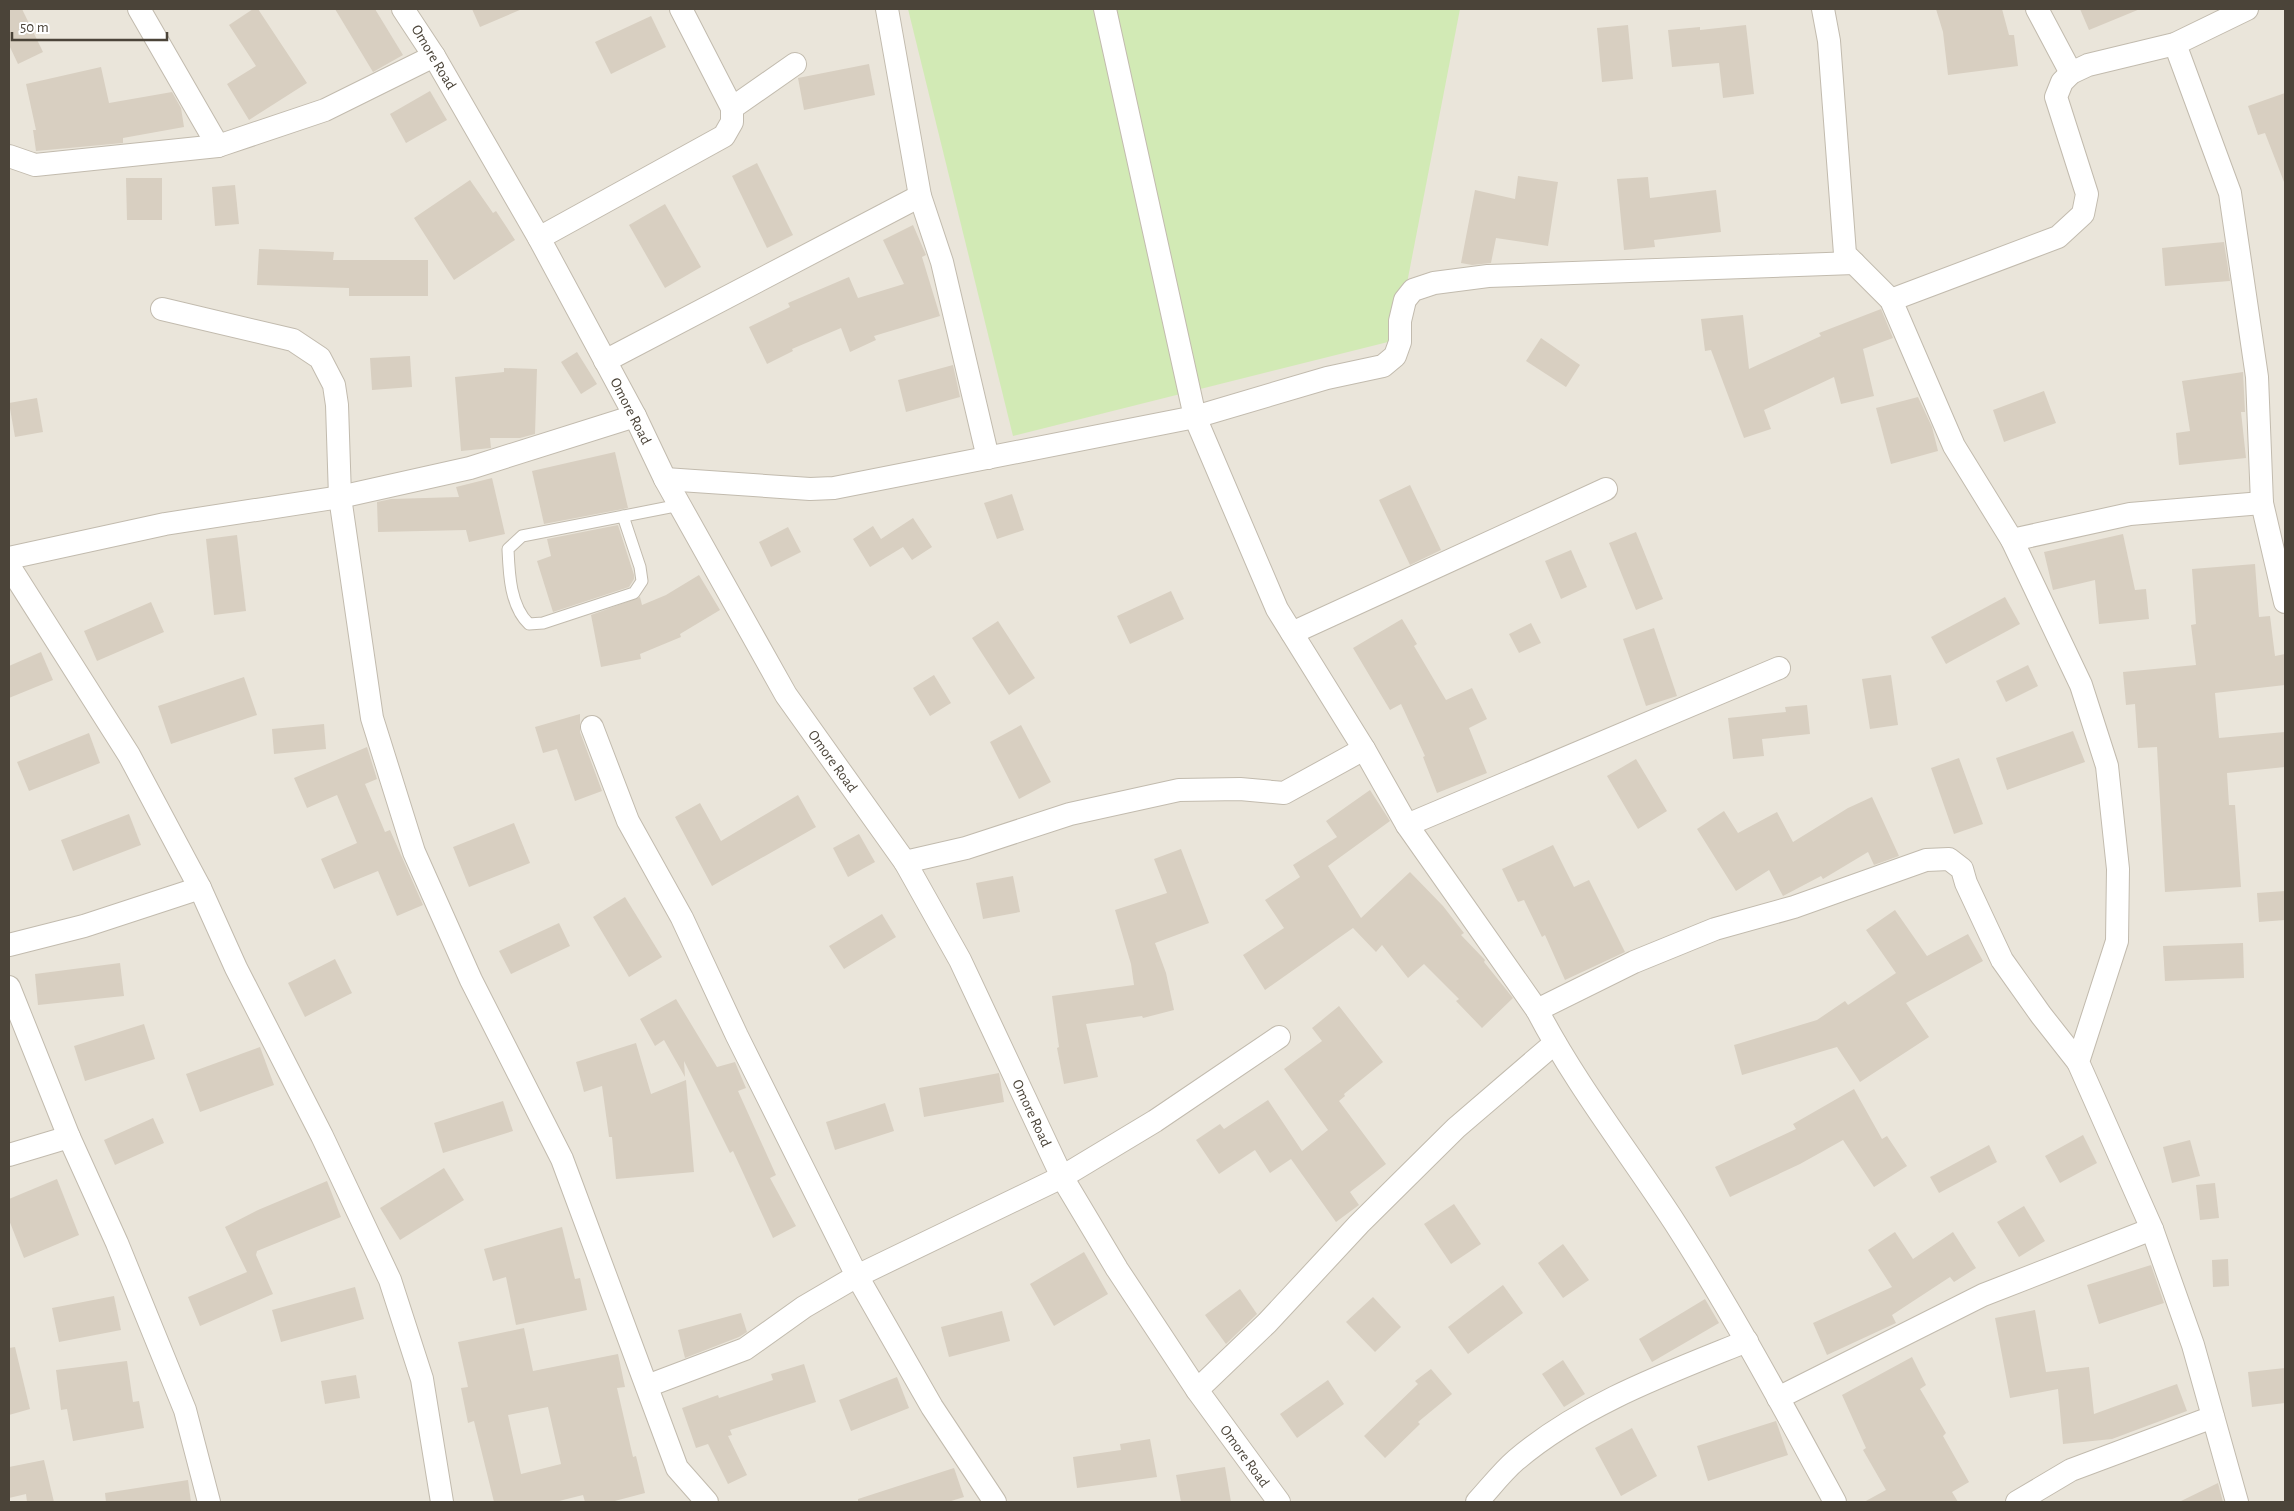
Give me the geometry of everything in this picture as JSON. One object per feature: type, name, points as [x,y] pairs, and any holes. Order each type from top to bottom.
[{"type":"street","points":[[139,9],[218,146]]},
{"type":"street","name":"Omore Road","points":[[403,9],[434,56],[539,238],[635,416],[665,479],[786,695],[905,862],[960,960],[1062,1177],[1117,1269],[1196,1390],[1279,1502]]},
{"type":"street","points":[[539,238],[724,136],[732,122],[732,108],[680,9]]},
{"type":"street","points":[[886,9],[920,196],[942,262],[988,458]]},
{"type":"street","points":[[1105,9],[1195,418],[1277,609],[1364,749],[1407,825],[1537,1010],[1555,1043],[1676,1224],[1747,1341],[1835,1502]]},
{"type":"street","points":[[1823,9],[1829,41],[1845,254],[1891,300],[1954,446],[2012,540],[2081,685],[2107,766],[2118,870],[2118,941],[2078,1062]]},
{"type":"street","points":[[2037,9],[2070,73]]},
{"type":"street","points":[[1891,300],[2058,237],[2083,214],[2087,194],[2056,97],[2062,82],[2070,73],[2088,65],[2175,44],[2247,9]]},
{"type":"street","points":[[2175,44],[2230,193],[2257,377],[2262,503],[2285,602]]},
{"type":"street","points":[[9,156],[35,165],[218,146],[325,110],[434,56]]},
{"type":"street","points":[[732,108],[795,64]]},
{"type":"street","points":[[605,361],[920,196]]},
{"type":"street","points":[[665,479],[810,489],[834,488],[1195,418],[1327,378],[1383,366],[1395,356],[1400,342],[1400,321],[1405,300],[1413,290],[1434,283],[1488,276],[1854,263]]},
{"type":"street","points":[[162,309],[293,340],[320,358],[334,385],[340,497],[372,718],[414,852],[471,980],[555,1143],[677,1468],[707,1502]]},
{"type":"street","points":[[9,558],[165,524],[340,497],[470,468],[635,416]]},
{"type":"street","points":[[1292,633],[1606,489]]},
{"type":"street","points":[[2012,540],[2130,514],[2262,503]]},
{"type":"street","points":[[9,566],[129,755],[200,888],[236,968],[322,1136],[390,1280],[422,1379],[442,1502]]},
{"type":"street","points":[[1407,825],[1779,668]]},
{"type":"street","points":[[592,727],[628,822],[682,918],[737,1036],[858,1276],[932,1407],[995,1502]]},
{"type":"street","points":[[905,862],[966,848],[1070,814],[1179,790],[1240,789],[1284,793],[1364,749]]},
{"type":"street","points":[[1537,1010],[1634,962],[1715,929],[1794,908],[1926,860],[1949,859],[1962,869],[1966,883],[2002,960],[2041,1015],[2078,1062],[2152,1229],[2192,1345],[2237,1502]]},
{"type":"street","points":[[9,945],[84,926],[200,888]]},
{"type":"street","points":[[9,987],[69,1137],[117,1243],[185,1410],[209,1502]]},
{"type":"street","points":[[647,1386],[745,1349],[804,1307],[858,1276],[1062,1177],[1155,1121],[1279,1037]]},
{"type":"street","points":[[1196,1390],[1267,1323],[1359,1224],[1456,1128],[1555,1043]]},
{"type":"street","points":[[9,1155],[69,1137]]},
{"type":"street","points":[[1778,1398],[1983,1295],[2152,1229]]},
{"type":"street","points":[[1477,1502],[1516,1460],[1575,1419],[1665,1374],[1747,1341]]},
{"type":"street","points":[[2017,1502],[2071,1470],[2213,1417]]},
{"type":"lane","points":[[623,516],[640,567],[642,581],[634,593],[543,623],[529,624],[521,616],[509,577],[508,549],[522,536],[623,516],[680,505]]},
{"type":"shaded area","points":[[9,9],[2285,9],[2285,1502],[9,1502]]},
{"type":"green space","points":[[908,9],[1460,9],[1396,340],[1013,436]]},
{"type":"building","points":[[9,9],[22,9],[43,52],[18,64],[9,45]]},
{"type":"building","points":[[253,9],[258,9],[307,83],[249,120],[227,84],[256,66],[229,25]]},
{"type":"building","points":[[335,9],[375,9],[403,55],[373,72]]},
{"type":"building","points":[[472,9],[522,9],[480,27]]},
{"type":"building","points":[[1936,9],[2002,9],[2009,35],[2014,35],[2018,66],[1948,75],[1943,32]]},
{"type":"building","points":[[2080,9],[2140,9],[2089,30]]},
{"type":"building","points":[[651,16],[666,47],[611,74],[595,42]]},
{"type":"building","points":[[1628,25],[1633,79],[1602,82],[1597,28]]},
{"type":"building","points":[[1746,25],[1754,94],[1723,98],[1719,63],[1672,67],[1668,30],[1700,27],[1700,30]]},
{"type":"building","points":[[869,64],[875,95],[804,110],[798,78]]},
{"type":"building","points":[[101,67],[109,103],[172,92],[181,108],[184,127],[123,138],[123,143],[36,151],[33,130],[36,130],[26,84]]},
{"type":"building","points":[[430,91],[447,120],[406,143],[390,114]]},
{"type":"building","points":[[2285,93],[2284,182],[2265,133],[2258,135],[2248,106]]},
{"type":"building","points":[[757,163],[793,235],[767,248],[732,176]]},
{"type":"building","points":[[1518,176],[1558,182],[1548,246],[1496,238],[1491,263],[1472,265],[1461,263],[1475,190],[1515,199]]},
{"type":"building","points":[[1648,177],[1650,198],[1716,190],[1721,232],[1654,240],[1655,247],[1624,250],[1617,179]]},
{"type":"building","points":[[126,178],[162,178],[162,220],[127,220]]},
{"type":"building","points":[[470,180],[493,213],[496,211],[515,240],[454,280],[414,218]]},
{"type":"building","points":[[235,185],[239,224],[215,226],[212,187]]},
{"type":"building","points":[[665,204],[701,267],[665,288],[629,225]]},
{"type":"building","points":[[913,225],[926,255],[922,257],[940,316],[874,336],[876,340],[850,352],[841,328],[792,349],[793,351],[767,364],[749,327],[790,307],[788,303],[849,277],[858,298],[904,284],[883,240]]},
{"type":"building","points":[[2224,242],[2230,281],[2165,286],[2162,248]]},
{"type":"building","points":[[259,249],[334,252],[333,260],[428,260],[428,296],[349,296],[349,288],[257,285]]},
{"type":"building","points":[[1881,309],[1893,338],[1863,349],[1874,396],[1841,404],[1834,377],[1764,410],[1771,429],[1744,438],[1711,350],[1705,351],[1701,319],[1743,315],[1749,369],[1821,336],[1819,333]]},
{"type":"building","points":[[1541,338],[1580,365],[1566,387],[1526,361]]},
{"type":"building","points":[[577,352],[597,384],[581,394],[561,362]]},
{"type":"building","points":[[410,356],[412,387],[372,390],[370,358]]},
{"type":"building","points":[[953,365],[960,397],[906,412],[898,380]]},
{"type":"building","points":[[504,368],[537,369],[535,434],[520,438],[490,438],[491,448],[461,451],[455,377],[504,372]]},
{"type":"building","points":[[2243,372],[2245,412],[2241,412],[2246,458],[2179,465],[2176,433],[2190,431],[2182,381]]},
{"type":"building","points":[[2044,391],[2056,423],[2004,442],[1993,410]]},
{"type":"building","points":[[1918,397],[1932,427],[1938,451],[1891,464],[1876,408]]},
{"type":"building","points":[[37,398],[43,432],[15,437],[9,403]]},
{"type":"building","points":[[615,452],[628,508],[544,524],[532,471]]},
{"type":"building","points":[[492,478],[505,534],[469,542],[466,530],[378,532],[377,502],[391,499],[459,497],[456,487]]},
{"type":"building","points":[[1410,485],[1441,550],[1410,565],[1379,500]]},
{"type":"building","points":[[1012,494],[1024,530],[997,539],[984,503]]},
{"type":"building","points":[[913,518],[932,547],[912,560],[903,547],[870,567],[853,539],[873,526],[881,539]]},
{"type":"building","points":[[618,525],[634,575],[634,579],[629,587],[553,612],[537,561],[551,556],[547,539]]},
{"type":"building","points":[[788,527],[801,552],[771,567],[759,542]]},
{"type":"building","points":[[1636,532],[1663,599],[1636,610],[1609,543]]},
{"type":"building","points":[[2123,534],[2135,590],[2146,589],[2149,619],[2099,624],[2095,580],[2053,590],[2044,552]]},
{"type":"building","points":[[237,535],[246,611],[214,615],[206,539]]},
{"type":"building","points":[[1571,550],[1587,587],[1561,599],[1545,561]]},
{"type":"building","points":[[2255,564],[2259,617],[2270,616],[2275,656],[2285,654],[2285,685],[2215,693],[2219,738],[2285,732],[2285,767],[2227,773],[2229,805],[2235,805],[2241,887],[2165,892],[2157,747],[2138,748],[2135,704],[2126,705],[2123,672],[2196,665],[2191,625],[2196,624],[2192,569]]},
{"type":"building","points":[[699,575],[720,610],[680,634],[681,637],[640,654],[641,659],[601,667],[591,615],[640,597],[642,605],[666,595]]},
{"type":"building","points":[[1171,591],[1184,619],[1130,644],[1117,616]]},
{"type":"building","points":[[2005,597],[2020,624],[1946,664],[1931,637]]},
{"type":"building","points":[[151,602],[164,632],[97,661],[84,631]]},
{"type":"building","points":[[1402,619],[1417,644],[1414,646],[1446,700],[1472,688],[1487,719],[1469,728],[1487,773],[1437,793],[1423,757],[1425,756],[1401,704],[1390,710],[1353,648]]},
{"type":"building","points":[[998,621],[1035,678],[1009,695],[972,638]]},
{"type":"building","points":[[1531,623],[1541,643],[1519,653],[1509,634]]},
{"type":"building","points":[[1654,628],[1677,696],[1646,706],[1623,639]]},
{"type":"building","points":[[41,652],[53,680],[9,698],[9,666]]},
{"type":"building","points":[[2028,665],[2038,686],[2006,702],[1996,681]]},
{"type":"building","points":[[934,675],[951,703],[930,716],[913,688]]},
{"type":"building","points":[[1891,675],[1898,725],[1870,729],[1862,679]]},
{"type":"building","points":[[244,677],[257,715],[171,744],[158,706]]},
{"type":"building","points":[[1807,705],[1810,734],[1762,739],[1764,756],[1733,759],[1728,718],[1786,712],[1785,707]]},
{"type":"building","points":[[580,714],[580,732],[602,791],[575,801],[557,749],[543,753],[535,727]]},
{"type":"building","points":[[324,724],[326,749],[274,754],[272,729]]},
{"type":"building","points":[[1021,725],[1051,782],[1019,799],[990,742]]},
{"type":"building","points":[[2073,731],[2085,762],[2007,790],[1996,758]]},
{"type":"building","points":[[89,733],[100,763],[29,791],[17,762]]},
{"type":"building","points":[[367,747],[377,779],[365,784],[385,832],[390,830],[423,905],[397,916],[378,871],[334,889],[321,859],[357,843],[337,795],[307,808],[294,778]]},
{"type":"building","points":[[1959,758],[1983,824],[1954,834],[1931,768]]},
{"type":"building","points":[[1636,759],[1667,811],[1638,829],[1607,776]]},
{"type":"building","points":[[1370,790],[1390,821],[1328,866],[1361,918],[1410,872],[1443,906],[1464,933],[1461,935],[1485,960],[1484,962],[1513,998],[1482,1028],[1456,1001],[1459,999],[1424,964],[1408,978],[1382,945],[1376,952],[1353,928],[1265,990],[1243,955],[1284,928],[1265,900],[1300,877],[1293,865],[1337,837],[1326,821]]},
{"type":"building","points":[[798,795],[816,827],[712,886],[675,817],[700,803],[721,841]]},
{"type":"building","points":[[1872,797],[1899,856],[1874,865],[1868,852],[1823,879],[1821,876],[1783,896],[1769,870],[1736,891],[1697,829],[1724,811],[1738,833],[1777,812],[1793,842],[1848,808]]},
{"type":"building","points":[[129,814],[141,845],[73,871],[61,840]]},
{"type":"building","points":[[514,823],[530,863],[469,887],[453,847]]},
{"type":"building","points":[[859,834],[875,862],[848,877],[833,848]]},
{"type":"building","points":[[1553,845],[1574,887],[1589,880],[1625,952],[1565,980],[1545,935],[1542,937],[1524,900],[1518,902],[1502,869]]},
{"type":"building","points":[[1181,849],[1209,923],[1155,943],[1166,973],[1174,1010],[1143,1018],[1142,1016],[1086,1024],[1098,1077],[1064,1084],[1057,1048],[1059,1047],[1052,996],[1134,985],[1131,964],[1115,910],[1167,893],[1154,859]]},
{"type":"building","points":[[1013,876],[1020,912],[983,919],[976,883]]},
{"type":"building","points":[[2285,891],[2285,920],[2259,922],[2257,893]]},
{"type":"building","points":[[625,897],[662,957],[629,977],[593,917]]},
{"type":"building","points":[[1895,910],[1927,956],[1968,934],[1983,961],[1906,1003],[1929,1037],[1860,1082],[1837,1047],[1742,1075],[1734,1045],[1817,1020],[1845,1001],[1848,1005],[1896,973],[1866,930]]},
{"type":"building","points":[[882,914],[896,937],[844,969],[829,946]]},
{"type":"building","points":[[559,923],[570,946],[511,974],[499,951]]},
{"type":"building","points":[[2243,943],[2244,978],[2165,981],[2163,946]]},
{"type":"building","points":[[335,959],[352,993],[305,1017],[288,983]]},
{"type":"building","points":[[120,963],[124,996],[38,1005],[35,974]]},
{"type":"building","points":[[676,999],[717,1067],[735,1062],[746,1088],[738,1091],[776,1175],[770,1178],[796,1226],[773,1238],[733,1151],[730,1153],[684,1061],[685,1077],[664,1040],[655,1046],[640,1019]]},
{"type":"building","points":[[1339,1006],[1383,1062],[1344,1094],[1345,1096],[1339,1101],[1386,1164],[1350,1192],[1359,1205],[1336,1222],[1291,1159],[1270,1173],[1255,1150],[1219,1174],[1196,1140],[1220,1124],[1224,1129],[1268,1100],[1302,1151],[1328,1130],[1284,1069],[1322,1041],[1312,1028]]},
{"type":"building","points":[[144,1024],[155,1059],[85,1081],[74,1046]]},
{"type":"building","points":[[636,1043],[651,1094],[686,1080],[694,1172],[616,1179],[612,1137],[609,1137],[602,1086],[584,1092],[576,1062]]},
{"type":"building","points":[[260,1047],[274,1085],[200,1112],[186,1074]]},
{"type":"building","points":[[999,1073],[1004,1102],[924,1117],[919,1088]]},
{"type":"building","points":[[1854,1089],[1882,1139],[1887,1136],[1907,1166],[1874,1187],[1843,1140],[1800,1164],[1730,1197],[1715,1167],[1796,1129],[1793,1124]]},
{"type":"building","points":[[503,1101],[513,1131],[443,1153],[434,1123]]},
{"type":"building","points":[[885,1103],[894,1131],[835,1150],[826,1122]]},
{"type":"building","points":[[153,1118],[164,1143],[115,1165],[104,1140]]},
{"type":"building","points":[[2083,1135],[2097,1163],[2060,1183],[2045,1156]]},
{"type":"building","points":[[2190,1140],[2200,1176],[2172,1183],[2163,1147]]},
{"type":"building","points":[[1989,1145],[1997,1162],[1939,1193],[1930,1177]]},
{"type":"building","points":[[444,1168],[464,1200],[400,1240],[380,1208]]},
{"type":"building","points":[[57,1179],[79,1235],[24,1258],[9,1220],[9,1199]]},
{"type":"building","points":[[327,1181],[341,1217],[257,1251],[256,1255],[273,1294],[200,1326],[188,1297],[247,1272],[225,1227],[258,1210]]},
{"type":"building","points":[[2215,1183],[2219,1218],[2200,1220],[2196,1185]]},
{"type":"building","points":[[1454,1204],[1481,1244],[1451,1264],[1424,1224]]},
{"type":"building","points":[[2024,1206],[2045,1241],[2019,1257],[1997,1222]]},
{"type":"building","points":[[562,1227],[575,1279],[580,1278],[587,1310],[516,1325],[506,1277],[493,1281],[484,1249]]},
{"type":"building","points":[[1895,1232],[1913,1259],[1953,1232],[1976,1268],[1954,1282],[1950,1277],[1892,1315],[1896,1323],[1827,1355],[1813,1323],[1892,1287],[1868,1250]]},
{"type":"building","points":[[1563,1244],[1589,1280],[1563,1298],[1538,1263]]},
{"type":"building","points":[[1084,1252],[1108,1294],[1054,1326],[1030,1284]]},
{"type":"building","points":[[2228,1259],[2229,1286],[2213,1287],[2212,1260]]},
{"type":"building","points":[[2151,1265],[2164,1303],[2099,1324],[2087,1285]]},
{"type":"building","points":[[1503,1285],[1523,1313],[1468,1354],[1448,1327]]},
{"type":"building","points":[[355,1287],[364,1319],[281,1342],[272,1310]]},
{"type":"building","points":[[1240,1289],[1257,1314],[1226,1344],[1205,1315]]},
{"type":"building","points":[[114,1296],[121,1330],[59,1342],[52,1308]]},
{"type":"building","points":[[1373,1297],[1401,1327],[1375,1352],[1346,1322]]},
{"type":"building","points":[[1705,1299],[1719,1323],[1652,1362],[1639,1339]]},
{"type":"building","points":[[2035,1310],[2046,1372],[2089,1367],[2094,1414],[2177,1384],[2187,1411],[2112,1439],[2063,1444],[2058,1389],[2010,1398],[1995,1318]]},
{"type":"building","points":[[1002,1311],[1010,1341],[949,1357],[941,1327]]},
{"type":"building","points":[[741,1313],[747,1332],[739,1337],[685,1358],[678,1330]]},
{"type":"building","points":[[524,1328],[533,1371],[618,1354],[625,1387],[617,1388],[633,1457],[636,1456],[645,1493],[611,1502],[585,1502],[583,1495],[555,1502],[494,1502],[474,1421],[468,1423],[461,1388],[468,1387],[458,1342]],"holes":[[[548,1407],[561,1464],[521,1474],[508,1415]]]},
{"type":"building","points":[[15,1347],[30,1409],[9,1415],[9,1348]]},
{"type":"building","points":[[1912,1357],[1926,1385],[1920,1389],[1946,1433],[1943,1436],[1969,1482],[1952,1492],[1958,1502],[1864,1502],[1886,1490],[1863,1450],[1866,1448],[1842,1395]]},
{"type":"building","points":[[1563,1360],[1585,1394],[1564,1407],[1542,1374]]},
{"type":"building","points":[[127,1361],[133,1402],[139,1401],[144,1428],[73,1441],[67,1409],[61,1410],[56,1370]]},
{"type":"building","points":[[804,1364],[816,1402],[730,1430],[732,1435],[728,1436],[747,1475],[728,1484],[708,1444],[696,1448],[682,1408],[718,1395],[719,1398],[773,1380],[771,1374]]},
{"type":"building","points":[[2285,1368],[2285,1403],[2252,1407],[2248,1372]]},
{"type":"building","points":[[1431,1369],[1452,1394],[1418,1422],[1420,1424],[1385,1458],[1364,1436],[1418,1384],[1415,1381]]},
{"type":"building","points":[[356,1375],[360,1398],[325,1404],[321,1381]]},
{"type":"building","points":[[897,1377],[909,1408],[851,1431],[839,1400]]},
{"type":"building","points":[[1328,1380],[1344,1404],[1297,1438],[1280,1414]]},
{"type":"building","points":[[1776,1421],[1788,1455],[1708,1481],[1697,1446]]},
{"type":"building","points":[[1632,1428],[1657,1476],[1621,1496],[1595,1448]]},
{"type":"building","points":[[1150,1439],[1157,1477],[1077,1488],[1073,1457],[1121,1450],[1120,1444]]},
{"type":"building","points":[[44,1460],[54,1502],[27,1502],[26,1494],[9,1498],[9,1467]]},
{"type":"building","points":[[1225,1467],[1231,1502],[1181,1502],[1176,1475]]},
{"type":"building","points":[[954,1468],[964,1497],[948,1502],[858,1502],[858,1499]]},
{"type":"building","points":[[188,1480],[191,1502],[106,1502],[105,1493]]},
{"type":"building","points":[[2218,1483],[2223,1502],[2179,1502]]}]
